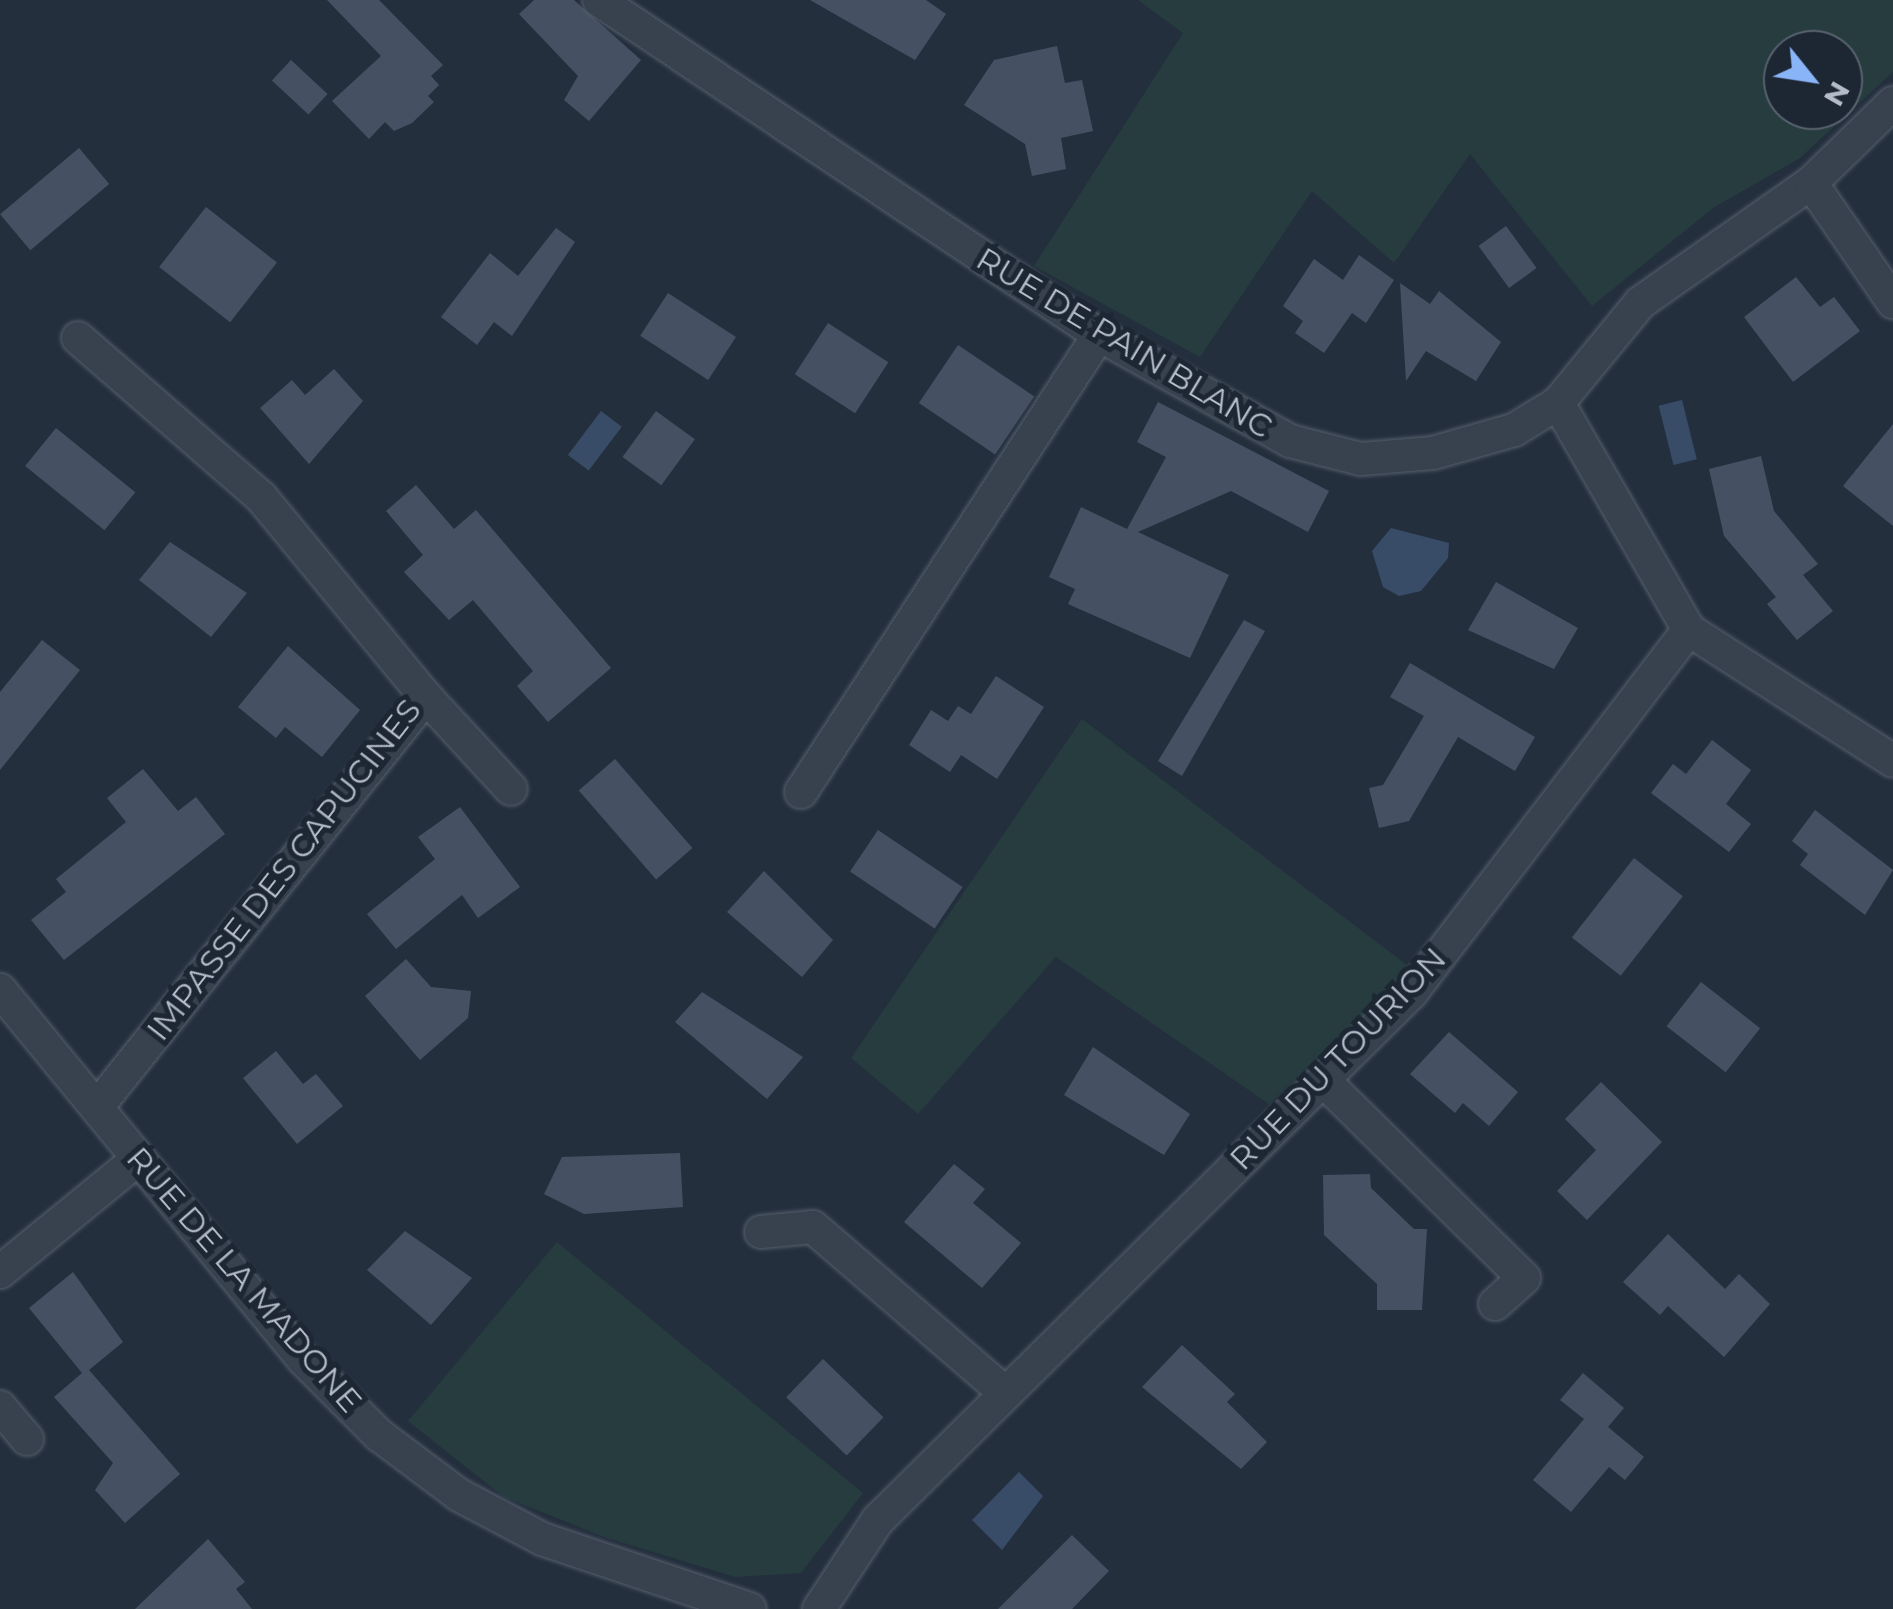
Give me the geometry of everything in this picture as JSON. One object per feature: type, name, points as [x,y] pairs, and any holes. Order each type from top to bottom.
[{"type":"street","name":"RUE DE PAIN BLANC","points":[[599,0],[1099,335],[1290,440],[1361,458],[1433,454],[1514,430],[1558,403],[1640,303],[1812,182],[1893,103]]},
{"type":"street","points":[[1812,182],[1893,302]]},
{"type":"street","points":[[801,792],[1099,335]]},
{"type":"street","name":"IMPASSE DES CAPUCINES","points":[[78,338],[261,497],[426,697],[97,1107]]},
{"type":"street","points":[[1558,403],[1689,630],[1893,761]]},
{"type":"street","name":"RUE DU TOURION","points":[[819,1609],[878,1520],[1004,1392],[1325,1082],[1495,890],[1689,630]]},
{"type":"street","points":[[426,697],[510,789]]},
{"type":"street","name":"RUE DE LA MADONE","points":[[0,990],[302,1358],[459,1495],[542,1538],[750,1609]]},
{"type":"street","points":[[1325,1082],[1524,1278],[1495,1304]]},
{"type":"street","points":[[0,1272],[137,1160]]},
{"type":"street","points":[[761,1232],[812,1227],[1004,1392]]},
{"type":"street","points":[[0,1407],[27,1438]]},
{"type":"green space","points":[[1138,0],[1893,0],[1893,72],[1863,100],[1863,30],[1763,30],[1763,130],[1830,130],[1800,158],[1713,208],[1592,306],[1470,154],[1394,263],[1312,191],[1200,357],[1034,266],[1183,33]]},
{"type":"green space","points":[[1082,719],[1411,968],[1269,1104],[1056,957],[918,1114],[851,1058]]},
{"type":"green space","points":[[557,1242],[863,1493],[801,1573],[735,1577],[604,1537],[504,1497],[408,1421]]},
{"type":"water","points":[[1682,400],[1697,459],[1673,465],[1659,406]]},
{"type":"water","points":[[601,411],[622,427],[589,471],[568,455]]},
{"type":"water","points":[[1391,528],[1449,543],[1448,558],[1421,591],[1399,596],[1383,587],[1372,551]]},
{"type":"water","points":[[1019,1472],[1043,1496],[1002,1550],[972,1520]]},
{"type":"building","points":[[327,0],[379,0],[443,65],[431,76],[439,85],[428,96],[434,102],[412,123],[394,131],[385,122],[369,139],[332,101],[381,56]]},
{"type":"building","points":[[534,0],[574,0],[641,60],[589,121],[564,100],[578,76],[519,14]]},
{"type":"building","points":[[810,0],[926,0],[946,14],[915,60]]},
{"type":"building","points":[[1057,46],[1065,83],[1082,80],[1093,131],[1061,138],[1066,169],[1032,176],[1025,144],[964,105],[994,60]]},
{"type":"building","points":[[291,60],[328,94],[308,115],[272,80]]},
{"type":"building","points":[[79,148],[109,184],[30,250],[0,214]]},
{"type":"building","points":[[206,207],[277,262],[230,322],[159,267]]},
{"type":"building","points":[[1506,226],[1537,268],[1509,288],[1478,246]]},
{"type":"building","points":[[556,228],[575,242],[512,336],[494,322],[477,345],[441,317],[490,253],[518,276]]},
{"type":"building","points":[[1359,255],[1394,280],[1366,323],[1352,313],[1324,353],[1295,333],[1303,321],[1283,306],[1314,259],[1343,280]]},
{"type":"building","points":[[1796,277],[1820,307],[1834,297],[1860,331],[1793,382],[1744,317]]},
{"type":"building","points":[[1400,283],[1430,304],[1439,291],[1501,342],[1476,381],[1426,351],[1406,381]]},
{"type":"building","points":[[668,293],[736,337],[708,380],[640,336]]},
{"type":"building","points":[[828,323],[888,362],[855,413],[795,374]]},
{"type":"building","points":[[958,345],[1034,396],[995,454],[919,403]]},
{"type":"building","points":[[334,369],[363,401],[309,464],[260,408],[292,380],[305,395]]},
{"type":"building","points":[[1158,402],[1329,491],[1308,532],[1231,491],[1138,532],[1229,575],[1190,658],[1068,604],[1075,589],[1049,577],[1081,507],[1127,529],[1166,457],[1137,442]]},
{"type":"building","points":[[656,411],[695,439],[661,485],[622,457]]},
{"type":"building","points":[[1893,424],[1893,526],[1843,486]]},
{"type":"building","points":[[56,428],[135,492],[104,530],[25,466]]},
{"type":"building","points":[[1761,456],[1774,511],[1818,564],[1803,575],[1833,611],[1797,640],[1767,604],[1776,597],[1724,536],[1709,469]]},
{"type":"building","points":[[416,485],[454,529],[476,510],[611,668],[548,722],[517,686],[533,671],[473,600],[449,620],[404,572],[423,555],[386,511]]},
{"type":"building","points":[[170,542],[247,593],[211,637],[139,580]]},
{"type":"building","points":[[1496,582],[1578,628],[1554,669],[1468,630]]},
{"type":"building","points":[[1244,620],[1265,631],[1182,776],[1158,761]]},
{"type":"building","points":[[42,640],[80,670],[0,770],[0,692]]},
{"type":"building","points":[[288,646],[360,710],[322,757],[285,727],[276,738],[238,707]]},
{"type":"building","points":[[1410,663],[1535,737],[1515,771],[1458,737],[1409,821],[1379,828],[1369,788],[1383,785],[1424,716],[1390,697]]},
{"type":"building","points":[[996,676],[1044,707],[997,779],[961,755],[950,772],[909,745],[931,710],[948,721],[958,706],[971,714]]},
{"type":"building","points":[[1712,740],[1751,770],[1726,804],[1751,824],[1729,852],[1651,793],[1673,764],[1686,774]]},
{"type":"building","points":[[615,759],[692,848],[656,880],[579,790]]},
{"type":"building","points":[[143,769],[178,811],[196,797],[225,834],[64,960],[31,920],[66,892],[56,879],[126,822],[107,798]]},
{"type":"building","points":[[460,807],[520,887],[478,918],[462,895],[396,949],[367,914],[435,859],[418,837]]},
{"type":"building","points":[[1815,810],[1893,870],[1865,915],[1800,865],[1808,854],[1792,841]]},
{"type":"building","points":[[878,830],[963,887],[935,928],[850,871]]},
{"type":"building","points":[[1634,858],[1683,896],[1621,976],[1572,938]]},
{"type":"building","points":[[764,871],[833,940],[802,977],[727,912]]},
{"type":"building","points":[[406,959],[431,987],[471,991],[468,1018],[420,1060],[365,996]]},
{"type":"building","points":[[1701,982],[1760,1028],[1726,1072],[1667,1026]]},
{"type":"building","points":[[702,992],[803,1057],[767,1099],[675,1022]]},
{"type":"building","points":[[1449,1032],[1518,1092],[1489,1126],[1463,1103],[1455,1113],[1410,1074]]},
{"type":"building","points":[[1093,1047],[1190,1114],[1164,1155],[1064,1095]]},
{"type":"building","points":[[276,1051],[303,1084],[316,1074],[343,1106],[297,1144],[243,1078]]},
{"type":"building","points":[[1601,1082],[1662,1142],[1587,1220],[1557,1191],[1596,1150],[1565,1119]]},
{"type":"building","points":[[680,1153],[683,1207],[584,1214],[544,1194],[562,1157]]},
{"type":"building","points":[[954,1164],[985,1189],[973,1203],[1021,1243],[982,1288],[904,1222]]},
{"type":"building","points":[[1370,1174],[1371,1188],[1414,1229],[1427,1229],[1422,1310],[1377,1310],[1377,1284],[1324,1235],[1323,1175]]},
{"type":"building","points":[[405,1231],[472,1278],[431,1325],[367,1270]]},
{"type":"building","points":[[1668,1234],[1725,1289],[1739,1274],[1770,1304],[1724,1357],[1668,1306],[1660,1315],[1623,1282]]},
{"type":"building","points":[[73,1272],[123,1342],[89,1370],[180,1474],[125,1523],[95,1490],[113,1463],[54,1397],[82,1373],[29,1308]]},
{"type":"building","points":[[1182,1345],[1235,1394],[1227,1402],[1267,1442],[1241,1469],[1142,1387]]},
{"type":"building","points":[[823,1359],[883,1417],[847,1455],[786,1397]]},
{"type":"building","points":[[1583,1373],[1624,1408],[1608,1427],[1644,1457],[1625,1480],[1609,1467],[1571,1512],[1533,1480],[1584,1419],[1560,1400]]},
{"type":"building","points":[[1072,1535],[1109,1571],[1072,1609],[998,1609]]},
{"type":"building","points":[[208,1539],[245,1582],[236,1589],[252,1609],[135,1609]]}]
